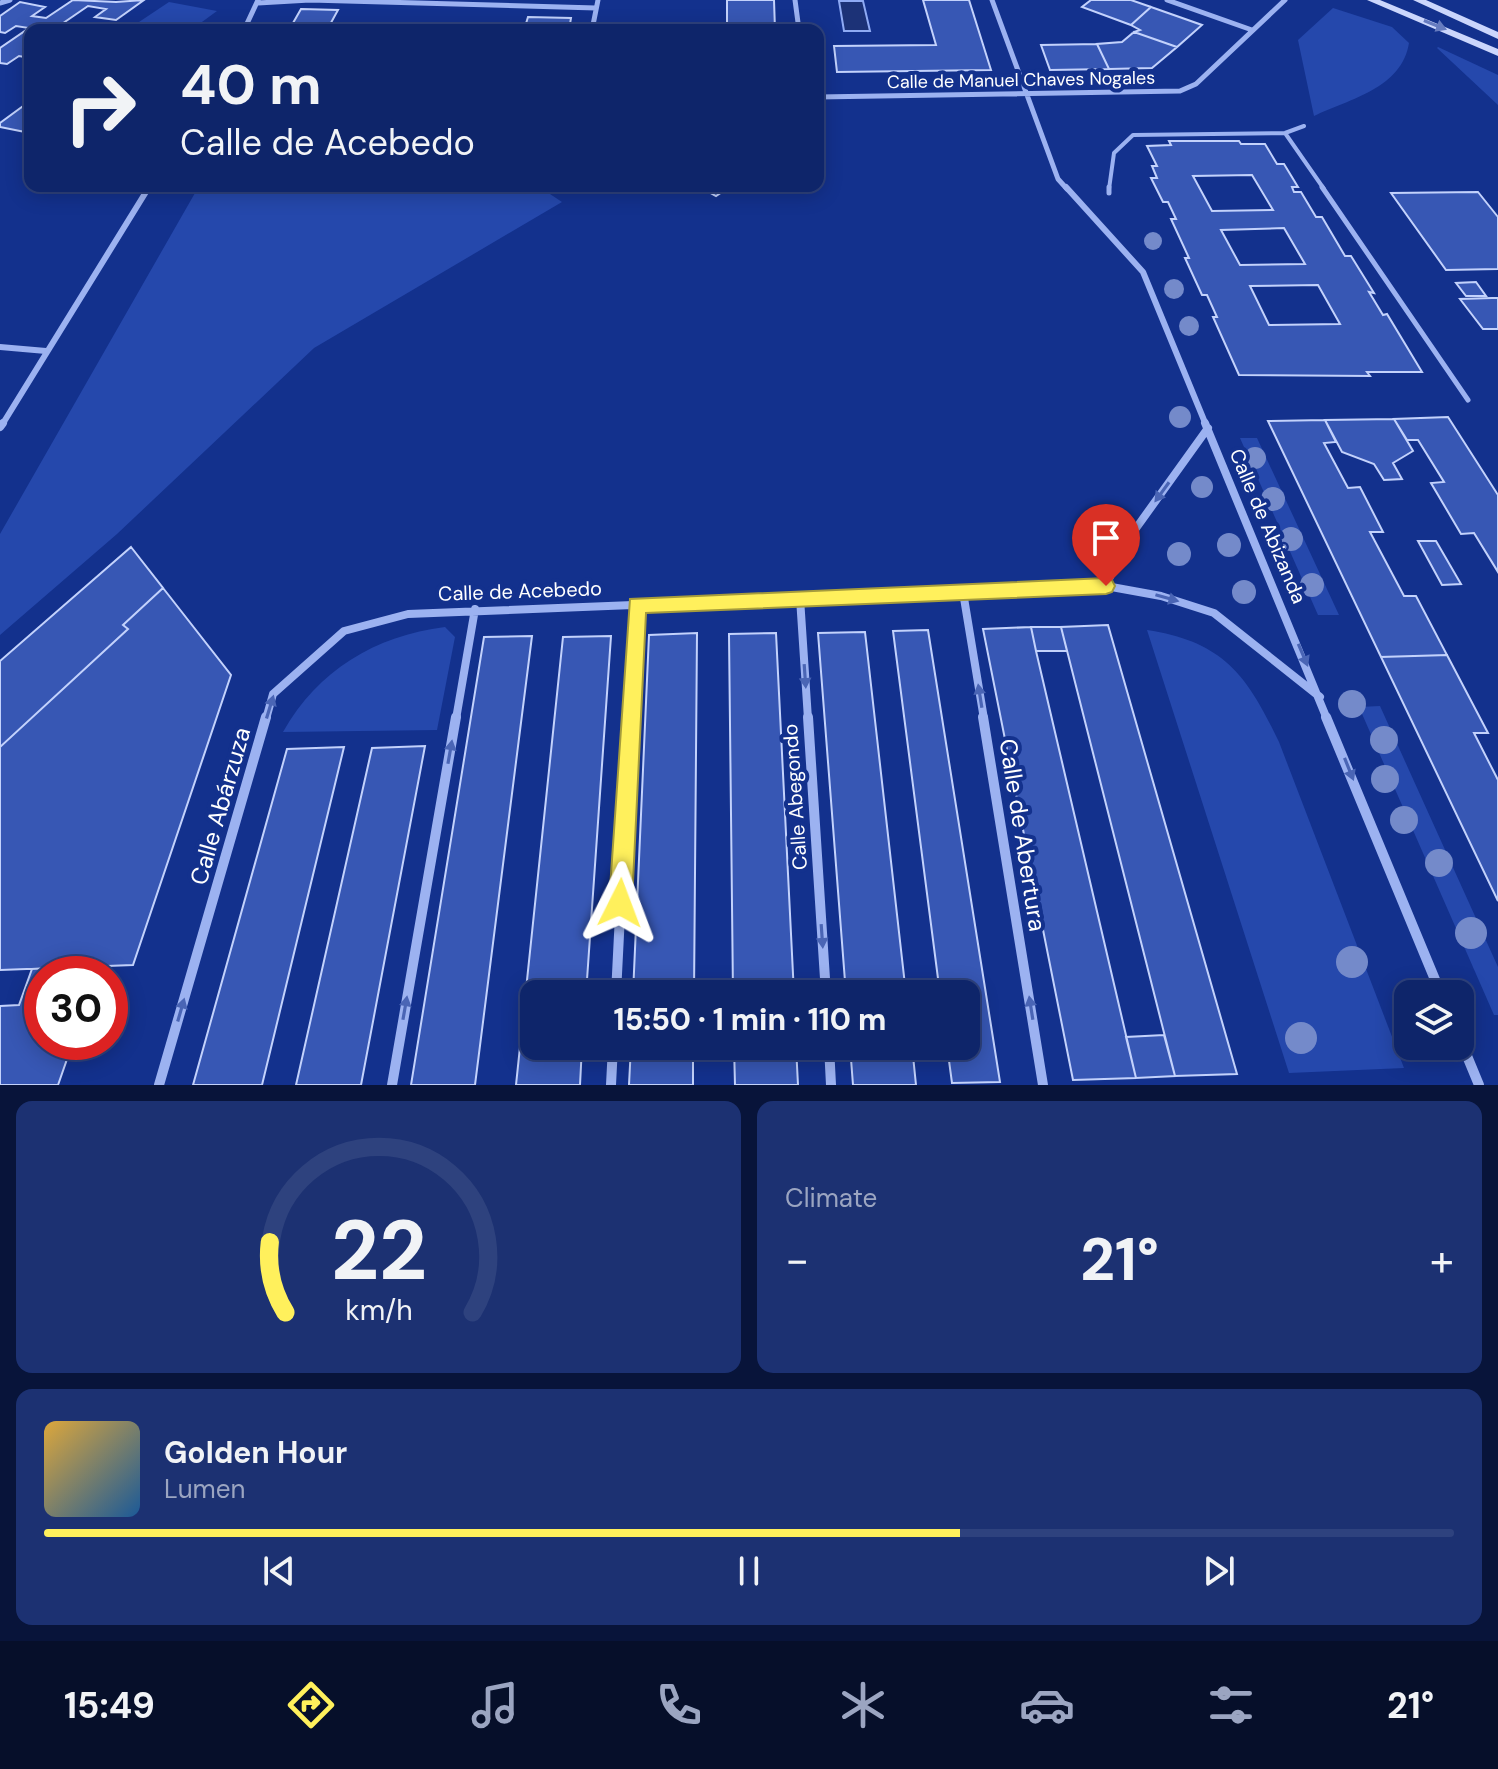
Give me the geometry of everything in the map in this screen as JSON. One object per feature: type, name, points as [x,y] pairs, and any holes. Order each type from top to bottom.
[{"type":"street","points":[[0,3],[10,0]]},
{"type":"street","points":[[593,24],[598,0]]},
{"type":"street","points":[[795,0],[798,24]]},
{"type":"street","name":"Calle de Abizanda","points":[[992,0],[1058,179],[1143,272],[1435,980]]},
{"type":"street","points":[[1167,0],[1252,30]]},
{"type":"street","name":"Calle de Manuel Chaves Nogales","points":[[824,97],[1180,91],[1196,84],[1285,0]]},
{"type":"street","points":[[1372,0],[1498,53]]},
{"type":"street","points":[[1418,0],[1498,36]]},
{"type":"street","points":[[247,24],[258,1],[596,8]]},
{"type":"street","points":[[0,427],[146,192]]},
{"type":"street","points":[[0,347],[46,351]]},
{"type":"street","points":[[1106,586],[1124,545],[1208,428]]},
{"type":"street","name":"Calle de Acebedo","points":[[408,614],[1106,586],[1161,596],[1214,613],[1320,697]]},
{"type":"street","name":"Calle de Abertura","points":[[963,592],[1043,1085]]},
{"type":"street","name":"Calle Abegondo","points":[[800,598],[825,980]]},
{"type":"street","points":[[617,980],[636,605]]},
{"type":"street","points":[[392,1085],[475,609]]},
{"type":"street","name":"Calle Abárzuza","points":[[159,1085],[273,694],[344,631],[408,614]]},
{"type":"street","points":[[611,1085],[612,1060]]},
{"type":"street","points":[[830,1060],[831,1085]]},
{"type":"street","points":[[1469,1060],[1479,1085]]},
{"type":"lane","points":[[1109,193],[1110,157],[1120,143],[1133,135],[1285,133],[1304,126]]},
{"type":"lane","points":[[1285,133],[1468,400]]},
{"type":"shaded area","points":[[839,1],[863,1],[870,31],[844,31]]},
{"type":"shaded area","points":[[169,2],[217,11],[199,24],[136,24]]},
{"type":"shaded area","points":[[1333,8],[1392,27],[1409,43],[1396,71],[1385,81],[1358,97],[1314,116],[1298,40]]},
{"type":"shaded area","points":[[1437,48],[1498,75],[1498,105]]},
{"type":"shaded area","points":[[196,192],[547,192],[562,202],[314,348],[117,534],[0,635],[0,534]]},
{"type":"shaded area","points":[[1240,438],[1257,438],[1339,615],[1318,615]]},
{"type":"shaded area","points":[[445,627],[455,637],[437,730],[283,732],[313,691],[351,660],[395,638]]},
{"type":"shaded area","points":[[1147,630],[1196,643],[1214,653],[1230,665],[1256,698],[1279,742],[1394,1042],[1394,1060],[1401,1060],[1404,1068],[1289,1073]]},
{"type":"shaded area","points":[[1380,706],[1498,967],[1498,1015],[1494,1015],[1359,707]]},
{"type":"building","points":[[73,0],[144,0],[116,20],[95,17],[106,9],[88,6],[62,24],[24,24],[24,27],[16,26],[5,33],[0,32],[0,16],[20,2],[45,7],[32,16],[46,18]]},
{"type":"building","points":[[727,0],[774,0],[775,24],[727,24]]},
{"type":"building","points":[[923,0],[969,0],[991,70],[837,72],[834,46],[936,45]]},
{"type":"building","points":[[1091,0],[1131,0],[1151,7],[1131,25],[1082,7]]},
{"type":"building","points":[[1151,7],[1202,25],[1177,47],[1134,32],[1140,30],[1131,25]]},
{"type":"building","points":[[301,9],[338,10],[330,24],[292,24]]},
{"type":"building","points":[[528,17],[571,18],[570,24],[526,24]]},
{"type":"building","points":[[24,31],[24,57],[19,56],[7,64],[0,63],[0,48]]},
{"type":"building","points":[[1134,32],[1177,47],[1152,68],[1109,69],[1097,44],[1122,42]]},
{"type":"building","points":[[1097,44],[1109,69],[1050,70],[1041,45]]},
{"type":"building","points":[[24,105],[24,132],[0,127],[0,123]]},
{"type":"building","points":[[1169,141],[1265,144],[1277,164],[1284,164],[1298,187],[1292,187],[1294,192],[1301,192],[1316,217],[1322,217],[1345,256],[1351,256],[1374,293],[1369,292],[1383,315],[1387,314],[1422,372],[1367,372],[1370,376],[1239,375],[1213,317],[1217,317],[1207,295],[1202,295],[1185,258],[1189,258],[1171,219],[1176,219],[1151,178],[1157,178],[1152,166],[1157,166],[1147,146],[1171,145]],"holes":[[[1252,175],[1273,210],[1212,211],[1193,176]],[[1284,228],[1305,264],[1240,265],[1221,230]],[[1318,285],[1340,324],[1269,325],[1250,286]]]},
{"type":"building","points":[[1478,192],[1498,217],[1498,269],[1446,270],[1391,193]]},
{"type":"building","points":[[1476,282],[1486,296],[1466,296],[1456,283]]},
{"type":"building","points":[[1498,298],[1498,329],[1483,329],[1460,299]]},
{"type":"building","points":[[1448,417],[1498,495],[1498,572],[1474,533],[1461,534],[1431,483],[1444,482],[1418,440],[1407,440],[1394,419]]},
{"type":"building","points":[[1394,419],[1413,451],[1393,463],[1402,479],[1384,480],[1374,464],[1342,452],[1325,420]]},
{"type":"building","points":[[1325,420],[1336,442],[1324,443],[1348,488],[1360,487],[1383,532],[1370,532],[1404,596],[1416,596],[1447,655],[1381,657],[1268,421]]},
{"type":"building","points":[[1418,541],[1436,541],[1461,584],[1442,585]]},
{"type":"building","points":[[131,547],[163,588],[123,625],[128,629],[0,747],[0,661]]},
{"type":"building","points":[[163,588],[231,675],[133,965],[128,965],[128,956],[24,956],[24,969],[0,970],[0,747],[128,629],[123,625]]},
{"type":"building","points":[[1108,625],[1237,1074],[1175,1076],[1061,627]]},
{"type":"building","points":[[1031,627],[1061,627],[1067,651],[1036,651]]},
{"type":"building","points":[[1031,627],[1136,1078],[1073,1080],[983,629]]},
{"type":"building","points":[[928,630],[1000,1082],[952,1083],[949,1060],[980,1060],[980,980],[938,980],[893,631]]},
{"type":"building","points":[[865,632],[904,980],[845,980],[818,633]]},
{"type":"building","points":[[697,633],[694,980],[634,980],[649,635]]},
{"type":"building","points":[[776,633],[793,980],[733,980],[729,634]]},
{"type":"building","points":[[532,636],[475,1085],[411,1085],[484,637]]},
{"type":"building","points":[[611,636],[587,980],[527,980],[563,637]]},
{"type":"building","points":[[1447,655],[1488,733],[1474,733],[1498,780],[1498,901],[1381,657]]},
{"type":"building","points":[[425,746],[361,1085],[296,1085],[372,748]]},
{"type":"building","points":[[344,747],[262,1085],[193,1085],[287,749]]},
{"type":"building","points":[[24,991],[24,1060],[67,1060],[58,1085],[0,1085],[0,1006],[19,1005]]},
{"type":"building","points":[[1164,1035],[1175,1076],[1136,1078],[1126,1037]]},
{"type":"building","points":[[520,1047],[520,1060],[581,1060],[580,1085],[516,1085]]},
{"type":"building","points":[[630,1060],[693,1060],[693,1085],[629,1085]]},
{"type":"building","points":[[734,1060],[797,1060],[798,1085],[735,1085]]},
{"type":"building","points":[[851,1060],[913,1060],[916,1085],[853,1085]]},
{"type":"route","points":[[620,903],[636,605],[1106,586]]}]
